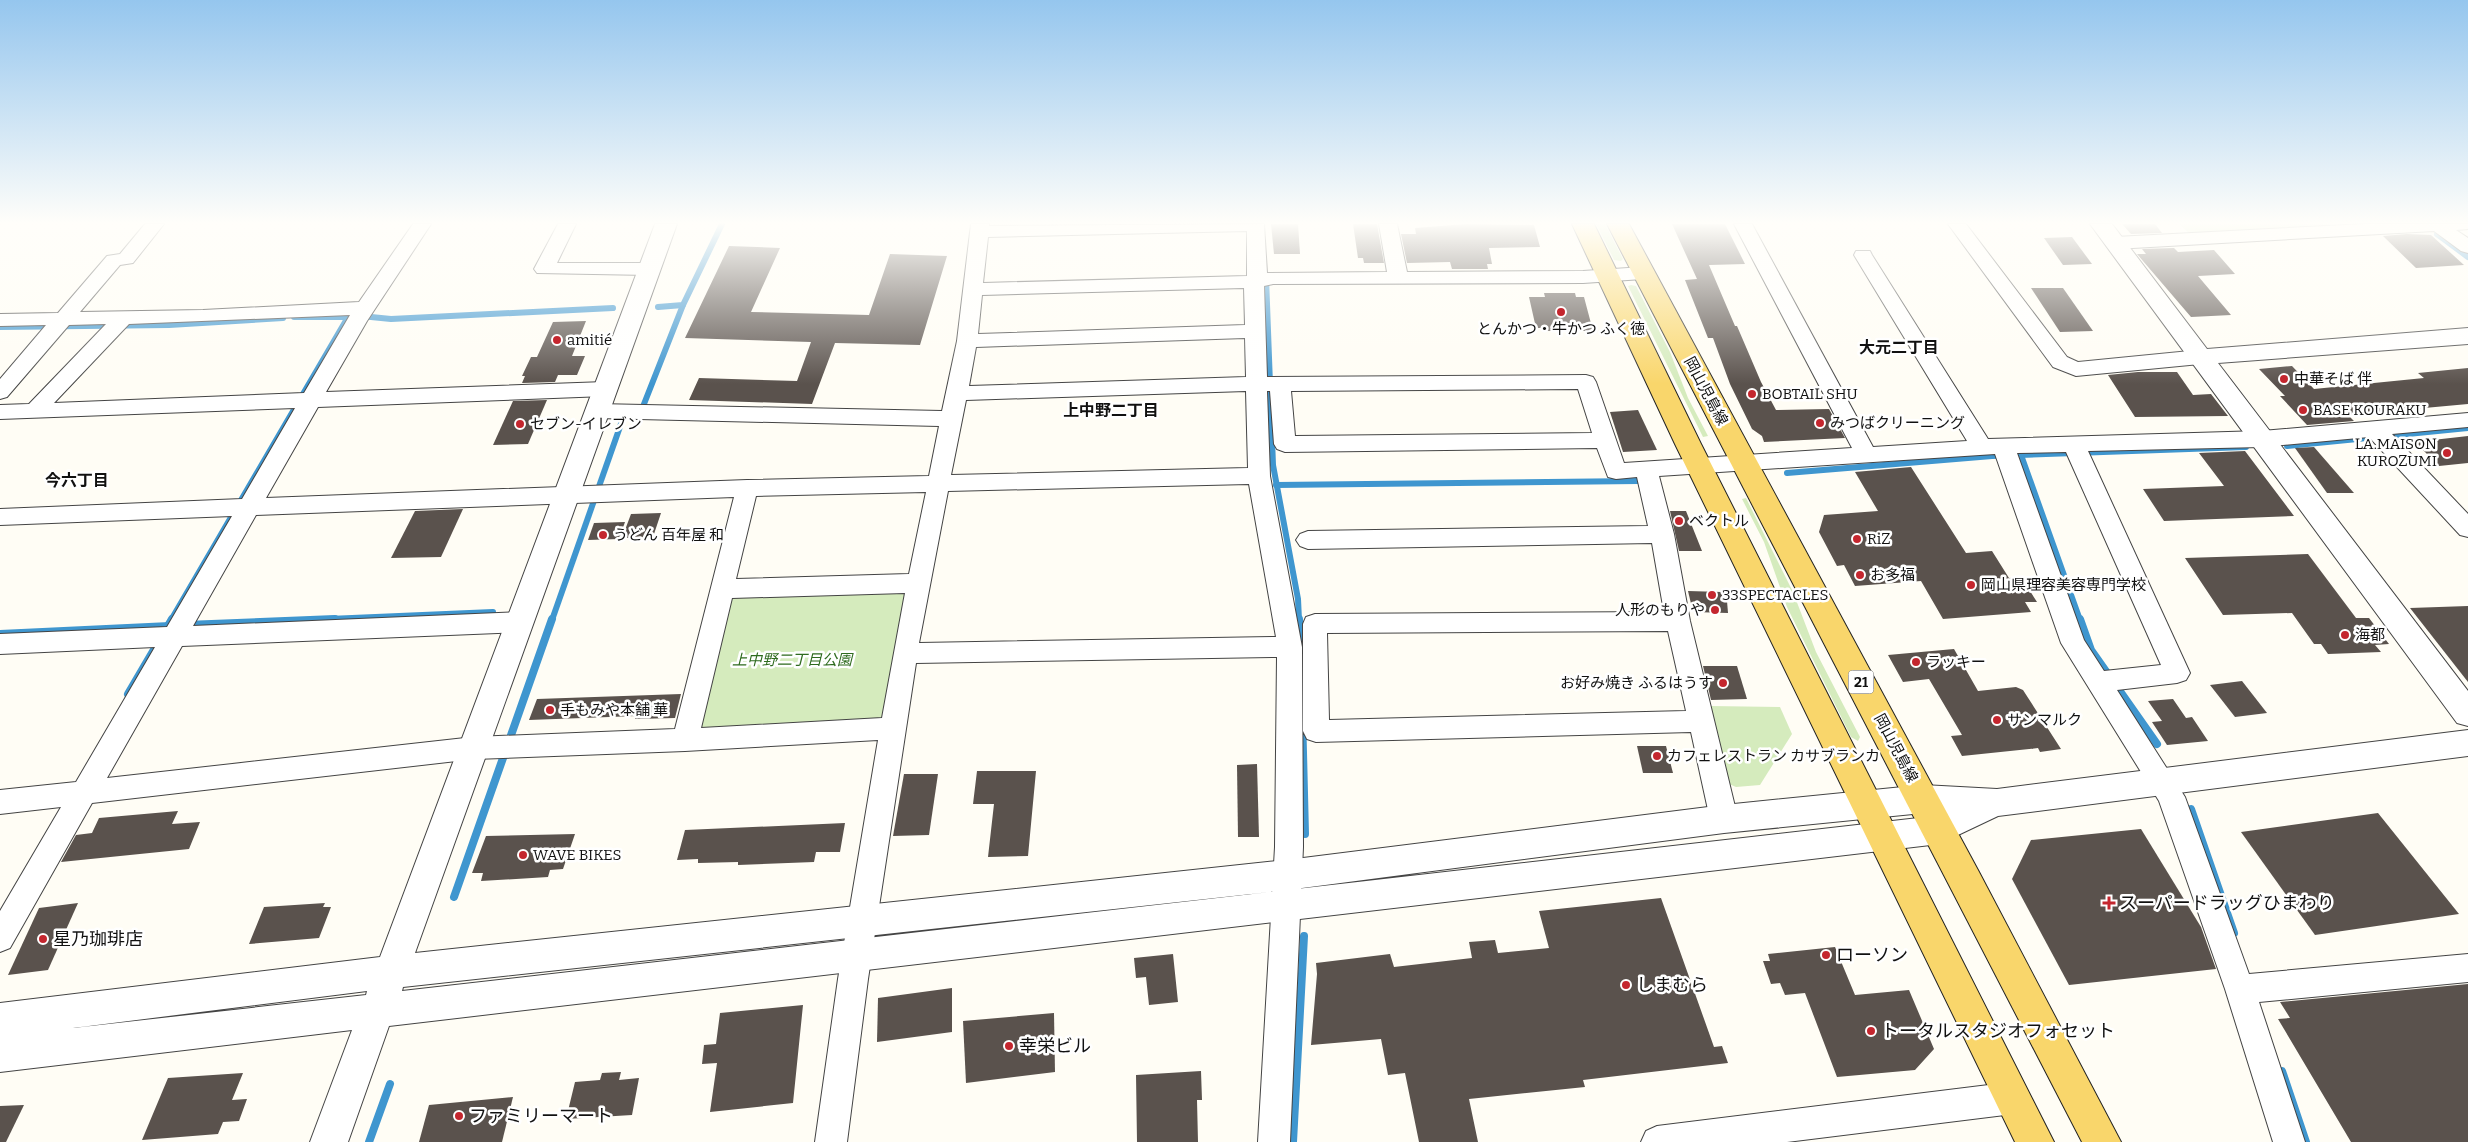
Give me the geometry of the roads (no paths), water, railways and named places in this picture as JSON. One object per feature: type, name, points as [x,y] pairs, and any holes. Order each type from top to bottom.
[{"type":"main road","points":[[1609,277],[1700,467],[2035,1142]]},
{"type":"main road","name":"岡山児島線","points":[[1645,277],[1923,799],[2102,1142]]},
{"type":"street","points":[[0,392],[64,322],[100,277]]},
{"type":"street","points":[[0,938],[75,794],[172,633],[241,507],[304,400],[385,277]]},
{"type":"street","points":[[329,1142],[390,972],[496,747],[520,622],[646,277]]},
{"type":"street","points":[[831,1142],[905,653],[968,341],[973,277]]},
{"type":"street","points":[[1259,277],[1262,280]]},
{"type":"street","points":[[972,289],[1385,277]]},
{"type":"street","points":[[1771,277],[1867,456]]},
{"type":"street","points":[[1878,277],[1999,451],[2073,643],[2108,681],[2171,797],[2249,988],[2289,1142]]},
{"type":"street","points":[[1997,277],[2060,362],[2076,369],[2200,357],[2468,336]]},
{"type":"street","points":[[2140,277],[2468,714]]},
{"type":"street","points":[[1262,280],[1255,331],[1285,444],[1606,440]]},
{"type":"street","points":[[0,320],[119,322],[361,313]]},
{"type":"street","points":[[34,410],[119,322]]},
{"type":"street","points":[[968,341],[1255,331]]},
{"type":"street","points":[[958,393],[1268,384],[1586,382],[1616,471],[1647,471],[1867,456],[2076,449],[2379,434],[2468,420]]},
{"type":"street","points":[[1268,384],[1259,476],[1290,647],[1289,847],[1274,1142]]},
{"type":"street","points":[[0,412],[304,400],[601,400],[952,419]]},
{"type":"street","points":[[2379,434],[2468,529]]},
{"type":"street","points":[[2076,449],[2177,673],[2108,681]]},
{"type":"street","points":[[1647,471],[1662,534],[1678,621],[1724,819]]},
{"type":"street","points":[[0,517],[748,488],[1259,476]]},
{"type":"street","points":[[685,740],[748,488]]},
{"type":"street","points":[[1308,540],[1662,534]]},
{"type":"street","points":[[722,589],[919,583]]},
{"type":"street","points":[[1678,621],[1315,624],[1316,731],[1701,721]]},
{"type":"street","points":[[0,644],[172,633],[520,622]]},
{"type":"street","points":[[905,653],[1290,647]]},
{"type":"street","points":[[0,802],[496,747],[685,740],[893,728]]},
{"type":"street","points":[[0,1054],[858,955],[1286,891],[1724,819],[1923,799],[1997,803],[2468,743]]},
{"type":"street","points":[[0,1020],[390,972],[864,920],[1286,891],[1939,830],[1997,803]]},
{"type":"street","points":[[2249,988],[2468,968]]},
{"type":"street","points":[[1657,1142],[1781,1135],[2013,1098]]},
{"type":"waterway","points":[[683,305],[696,277]]},
{"type":"waterway","points":[[1266,277],[1273,465],[1277,485]]},
{"type":"waterway","points":[[644,404],[683,305]]},
{"type":"waterway","points":[[658,307],[683,305]]},
{"type":"waterway","points":[[361,316],[391,319],[613,308]]},
{"type":"waterway","points":[[294,317],[348,317]]},
{"type":"waterway","points":[[171,620],[348,317]]},
{"type":"waterway","points":[[0,327],[169,325],[283,318]]},
{"type":"waterway","points":[[552,620],[622,421]]},
{"type":"waterway","points":[[2287,446],[2468,428]]},
{"type":"waterway","points":[[1787,473],[1992,456],[2246,447]]},
{"type":"waterway","points":[[2021,455],[2080,620]]},
{"type":"waterway","points":[[1277,485],[1639,481]]},
{"type":"waterway","points":[[1277,485],[1298,599],[1299,620]]},
{"type":"waterway","points":[[305,620],[493,612]]},
{"type":"waterway","points":[[168,626],[172,619]]},
{"type":"waterway","points":[[186,625],[335,619]]},
{"type":"waterway","points":[[454,897],[552,619]]},
{"type":"waterway","points":[[1299,619],[1301,648]]},
{"type":"waterway","points":[[2080,619],[2091,650],[2157,744]]},
{"type":"waterway","points":[[0,634],[168,626]]},
{"type":"waterway","points":[[128,694],[168,626]]},
{"type":"waterway","points":[[1302,712],[1305,834]]},
{"type":"waterway","points":[[2191,809],[2234,933]]},
{"type":"waterway","points":[[1293,1142],[1304,936]]},
{"type":"waterway","points":[[2282,1071],[2306,1142]]},
{"type":"waterway","points":[[369,1142],[390,1084]]},
{"type":"place","name":"とんかつ・牛かつ ふく徳","points":[[1561,312]]},
{"type":"place","name":"amitié","points":[[557,340]]},
{"type":"place","name":"中華そば 伴","points":[[2284,379]]},
{"type":"place","name":"BOBTAIL SHU","points":[[1752,394]]},
{"type":"place","name":"BASE KOURAKU","points":[[2303,410]]},
{"type":"place","name":"みつばクリーニング","points":[[1820,423]]},
{"type":"place","name":"セブン-イレブン","points":[[520,424]]},
{"type":"place","name":"LA.MAISON KUROZUMI","points":[[2447,453]]},
{"type":"place","name":"ベクトル","points":[[1679,521]]},
{"type":"place","name":"うどん 百年屋 和","points":[[603,535]]},
{"type":"place","name":"RiZ","points":[[1857,539]]},
{"type":"place","name":"お多福","points":[[1860,575]]},
{"type":"place","name":"岡山県理容美容専門学校","points":[[1971,585]]},
{"type":"place","name":"33SPECTACLES","points":[[1712,595]]},
{"type":"place","name":"人形のもりや","points":[[1715,610]]},
{"type":"place","name":"海都","points":[[2345,635]]},
{"type":"place","name":"ラッキー","points":[[1916,662]]},
{"type":"place","name":"お好み焼き ふるはうす","points":[[1723,683]]},
{"type":"place","name":"手もみや本舗 華","points":[[550,710]]},
{"type":"place","name":"サンマルク","points":[[1997,720]]},
{"type":"place","name":"カフェレストラン カサブランカ","points":[[1657,756]]},
{"type":"place","name":"WAVE BIKES","points":[[523,855]]},
{"type":"place","name":"スーパードラッグひまわり","points":[[2109,903]]},
{"type":"place","name":"星乃珈琲店","points":[[43,939]]},
{"type":"place","name":"ローソン","points":[[1826,955]]},
{"type":"place","name":"しまむら","points":[[1626,985]]},
{"type":"place","name":"トータルスタジオフォセット","points":[[1871,1031]]},
{"type":"place","name":"幸栄ビル","points":[[1009,1046]]},
{"type":"place","name":"ファミリーマート","points":[[459,1116]]},
{"type":"district","name":"大元二丁目","points":[[1899,347]]},
{"type":"district","name":"上中野二丁目","points":[[1111,410]]},
{"type":"district","name":"今六丁目","points":[[77,480]]},
{"type":"park label","name":"上中野二丁目公園","points":[[792,660]]}]
